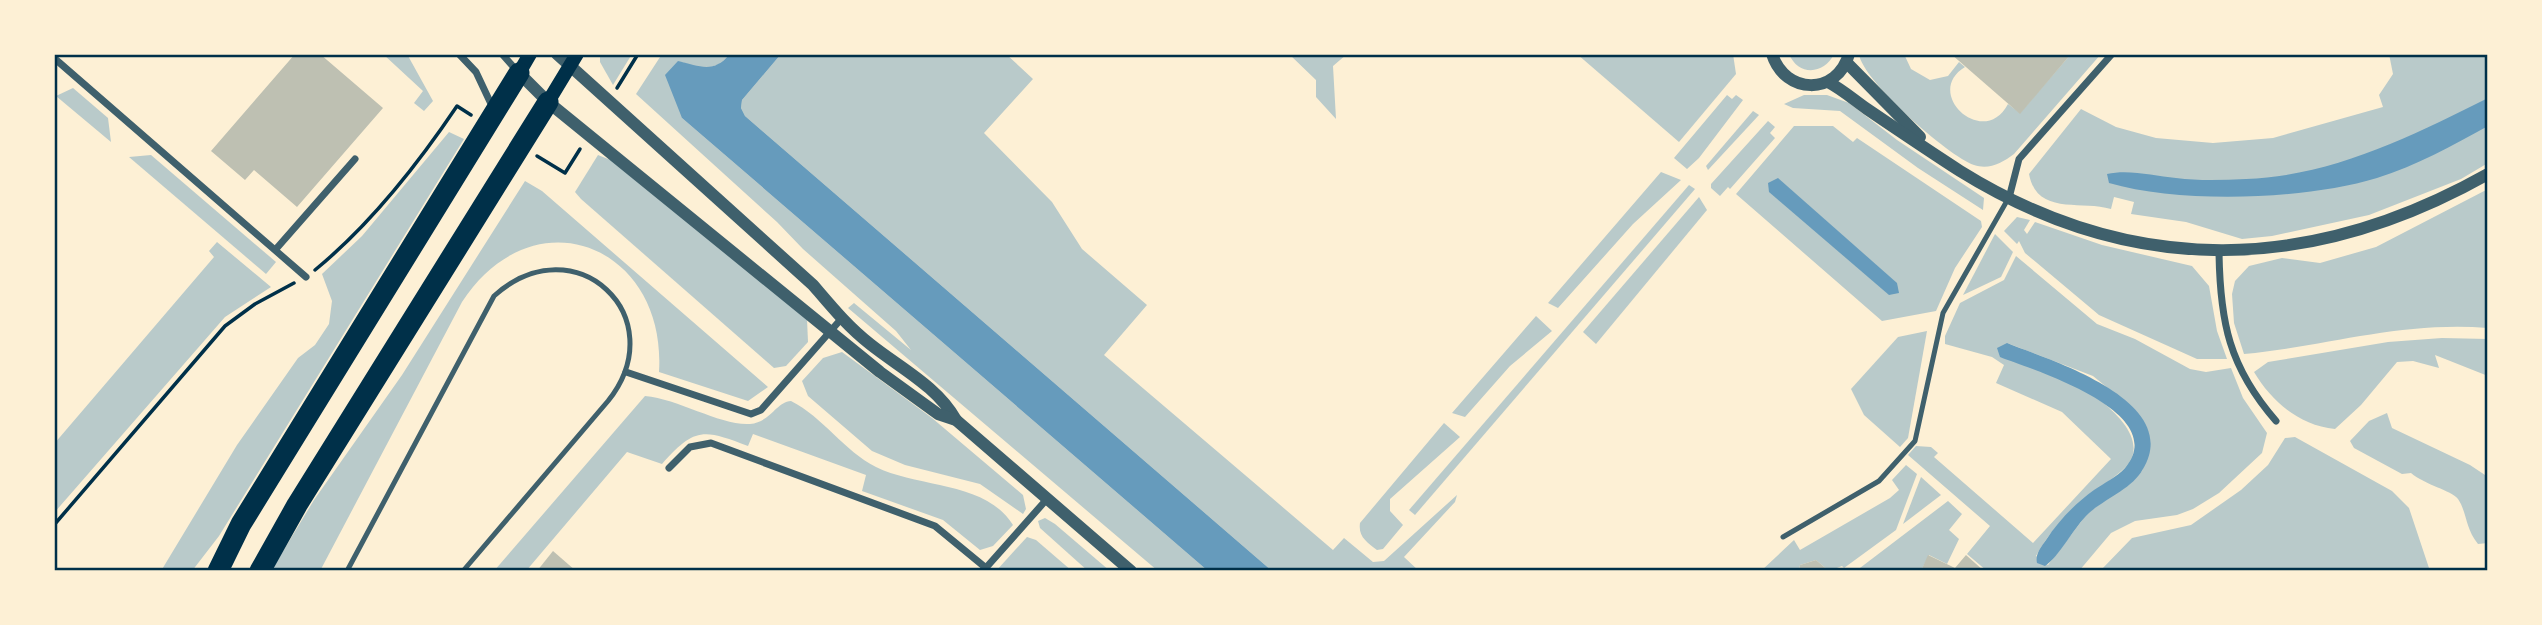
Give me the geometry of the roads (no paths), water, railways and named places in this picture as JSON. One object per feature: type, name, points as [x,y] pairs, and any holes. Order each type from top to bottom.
[{"type":"highway","points":[[218,571],[241,524],[519,73]]},
{"type":"highway","points":[[260,571],[310,485],[548,102]]},
{"type":"main road","points":[[519,73],[530,54]]},
{"type":"main road","points":[[548,102],[573,60]]},
{"type":"street","points":[[459,54],[485,86],[493,114]]},
{"type":"street","points":[[502,54],[548,102],[880,372],[938,414],[956,420]]},
{"type":"street","points":[[557,54],[573,60],[813,285],[842,318],[948,406],[956,420],[1131,571]]},
{"type":"street","points":[[1772,54],[1786,78],[1809,87],[1828,82],[1848,59],[1934,153]]},
{"type":"street","points":[[2009,198],[2020,159],[2112,54]]},
{"type":"street","points":[[54,58],[306,276]]},
{"type":"street","points":[[1828,82],[1934,153],[2009,198],[2105,236],[2183,251],[2219,252],[2328,239],[2377,225],[2437,201],[2488,174]]},
{"type":"street","points":[[276,249],[355,159]]},
{"type":"street","points":[[2219,252],[2222,309],[2236,362],[2252,394],[2276,421]]},
{"type":"street","points":[[626,372],[751,414],[761,410],[842,318]]},
{"type":"street","points":[[669,468],[690,447],[711,443],[935,526],[985,569],[1047,499]]},
{"type":"lane","points":[[1783,537],[1879,481],[1915,441],[1943,313],[2009,198]]},
{"type":"lane","points":[[347,571],[482,312],[508,283],[527,272],[548,268],[581,272],[599,282],[620,304],[629,329],[631,351],[626,372],[608,401],[463,571]]},
{"type":"water","points":[[730,54],[781,54],[742,100],[741,108],[745,116],[1272,571],[1208,571],[682,118],[665,75],[678,61],[706,67],[718,64]]},
{"type":"water","points":[[2488,98],[2488,126],[2406,167],[2348,185],[2279,195],[2207,196],[2138,190],[2109,183],[2107,174],[2133,173],[2220,180],[2278,176],[2309,170],[2371,152],[2401,140]]},
{"type":"water","points":[[1778,178],[1897,283],[1899,293],[1889,295],[1769,192],[1768,183]]},
{"type":"water","points":[[2007,343],[2052,360],[2106,386],[2129,403],[2145,423],[2151,444],[2138,476],[2126,488],[2089,513],[2045,566],[2037,563],[2037,557],[2051,533],[2081,500],[2125,468],[2134,448],[2130,429],[2115,412],[2066,383],[2000,357],[1997,348]]}]
